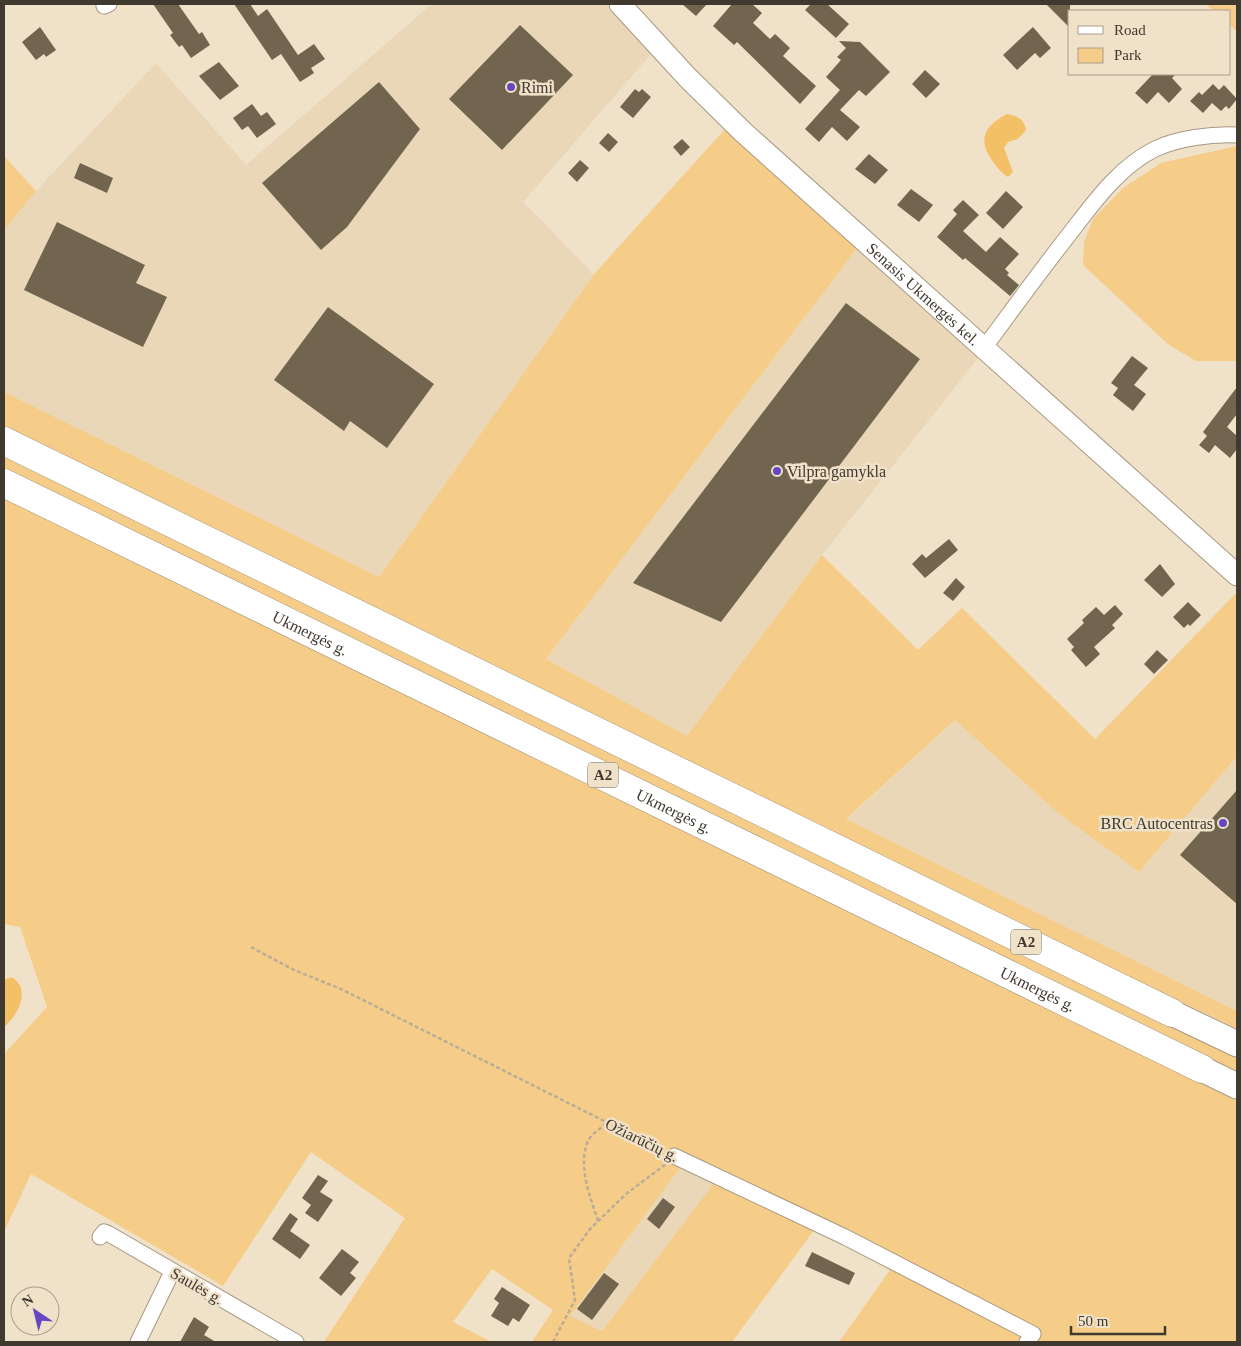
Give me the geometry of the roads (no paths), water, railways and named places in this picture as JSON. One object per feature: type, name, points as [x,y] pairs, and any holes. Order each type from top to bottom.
[{"type":"highway","name":"A2","points":[[4,441],[1172,1013],[1226,1035],[1237,1044]]},
{"type":"highway","name":"Ukmergės g.","points":[[4,483],[1237,1086]]},
{"type":"main road","name":"Senasis Ukmergės kel.","points":[[620,4],[688,78],[743,132],[1237,575]]},
{"type":"street","points":[[984,348],[1050,258],[1102,192],[1121,174],[1148,153],[1177,142],[1237,135]]},
{"type":"street","name":"Ožiarūčių g.","points":[[674,1156],[870,1250],[1030,1338]]},
{"type":"street","name":"Saulės g.","points":[[100,1236],[104,1232],[109,1234],[296,1342]]},
{"type":"street","points":[[138,1342],[172,1272]]},
{"type":"place","name":"Rimi","points":[[511,87]]},
{"type":"place","name":"Vilpra gamykla","points":[[777,471]]},
{"type":"place","name":"BRC Autocentras","points":[[1223,823]]}]
